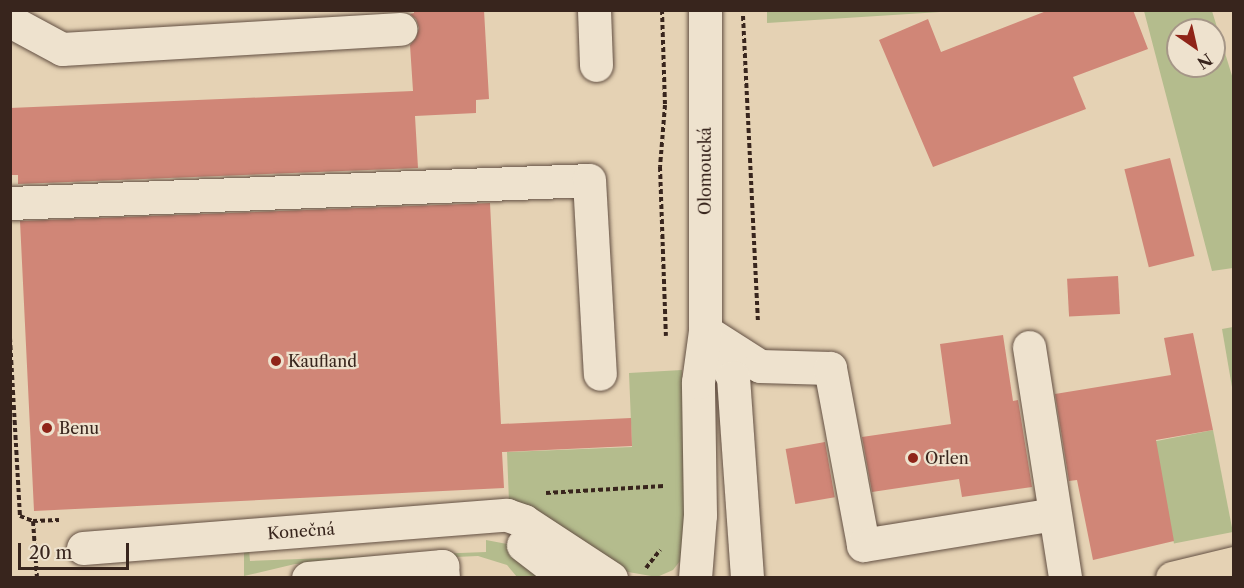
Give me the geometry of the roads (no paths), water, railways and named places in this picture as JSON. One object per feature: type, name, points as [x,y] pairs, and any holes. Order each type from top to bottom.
[{"type":"main road","points":[[1172,578],[1215,570]]},
{"type":"street","points":[[594,10],[596,65]]},
{"type":"street","name":"Olomoucká","points":[[695,578],[700,515],[698,382],[705,332],[705,10]]},
{"type":"street","points":[[10,21],[62,49],[400,29]]},
{"type":"street","points":[[10,203],[590,180],[600,374]]},
{"type":"street","points":[[705,332],[759,366],[830,368],[862,545],[1054,514]]},
{"type":"street","points":[[705,332],[734,378],[747,578]]},
{"type":"street","points":[[1029,347],[1065,578]]},
{"type":"street","name":"Konečná","points":[[83,548],[507,515],[524,521],[611,578]]},
{"type":"street","name":"Konečná","points":[[416,522],[488,524],[533,550],[566,578]]},
{"type":"street","points":[[308,578],[442,566],[443,578]]},
{"type":"place","name":"Kaufland","points":[[276,361]]},
{"type":"place","name":"Benu","points":[[47,428]]},
{"type":"place","name":"Orlen","points":[[913,458]]}]
